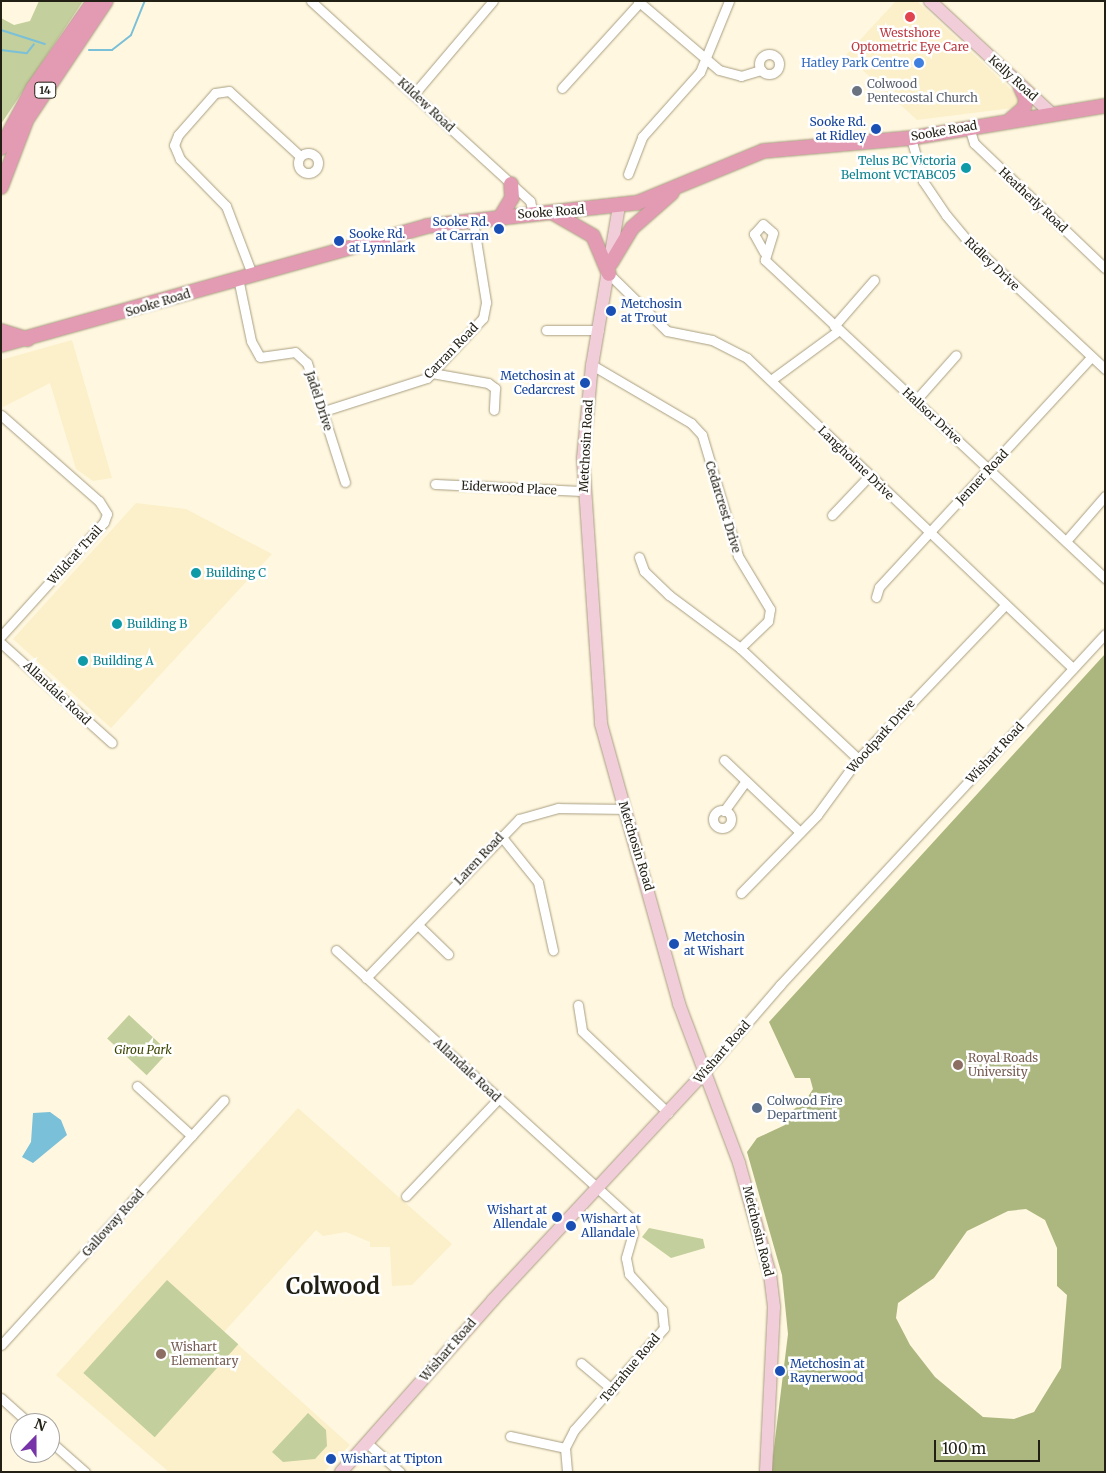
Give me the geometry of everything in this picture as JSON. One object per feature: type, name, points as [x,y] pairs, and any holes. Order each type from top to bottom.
[{"type":"main road","name":"14","points":[[1,148],[33,88],[94,1]]},
{"type":"main road","name":"14","points":[[1,187],[27,118],[106,1]]},
{"type":"main road","name":"Kelly Road","points":[[930,1],[1052,114]]},
{"type":"main road","points":[[1010,120],[1024,108],[1026,99],[1020,86]]},
{"type":"main road","name":"Sooke Road","points":[[2,346],[29,340],[245,276],[427,226],[502,216],[619,206],[780,147],[911,138],[1010,120],[1105,106]]},
{"type":"main road","points":[[610,269],[632,228],[690,179]]},
{"type":"main road","points":[[502,216],[512,198],[511,184]]},
{"type":"main road","name":"Metchosin Road","points":[[619,206],[610,269],[592,365],[582,491],[601,724],[679,1004],[739,1163],[770,1274],[774,1307],[766,1472]]},
{"type":"main road","points":[[550,212],[593,236],[610,269]]},
{"type":"main road","points":[[1,331],[29,340]]},
{"type":"main road","name":"Wishart Road","points":[[341,1472],[493,1300],[598,1191],[705,1072]]},
{"type":"street","name":"Kildew Road","points":[[311,1],[530,201],[534,213]]},
{"type":"street","points":[[414,94],[493,1]]},
{"type":"street","points":[[628,174],[642,137],[707,60],[730,1]]},
{"type":"street","points":[[562,88],[638,2],[707,60],[731,75],[761,70]]},
{"type":"street","points":[[245,276],[226,206],[180,159],[174,144],[178,134],[215,93],[229,91],[300,156]]},
{"type":"street","name":"Heatherly Road","points":[[970,127],[974,143],[1105,268]]},
{"type":"street","name":"Ridley Drive","points":[[911,138],[923,181],[946,215],[1105,369]]},
{"type":"street","name":"Carran Road","points":[[324,411],[421,381],[432,373],[486,312],[472,221]]},
{"type":"street","name":"Hallsor Drive","points":[[764,252],[765,260],[836,328],[916,400],[1105,578]]},
{"type":"street","name":"Langholme Drive","points":[[610,269],[621,290],[666,331],[730,347],[771,380],[869,476],[1073,668]]},
{"type":"street","name":"Jadel Drive","points":[[245,276],[254,350],[260,357],[302,354],[324,411],[344,482]]},
{"type":"street","points":[[771,380],[836,328],[874,280]]},
{"type":"street","points":[[605,297],[621,290]]},
{"type":"street","points":[[546,330],[599,330]]},
{"type":"street","points":[[916,400],[956,355]]},
{"type":"street","name":"Jenner Road","points":[[876,597],[879,587],[989,470],[1091,357]]},
{"type":"street","name":"Cedarcrest Drive","points":[[592,365],[691,423],[702,435],[738,556],[770,609],[768,621],[740,648]]},
{"type":"street","points":[[432,373],[488,383],[495,388],[494,410]]},
{"type":"street","name":"Wildcat Trail","points":[[1,415],[100,500],[107,514],[104,522],[1,636]]},
{"type":"street","points":[[832,515],[869,476]]},
{"type":"street","name":"Eiderwood Place","points":[[435,484],[582,491]]},
{"type":"street","points":[[1066,541],[1105,496]]},
{"type":"street","points":[[639,557],[644,571],[669,595],[740,648],[858,759]]},
{"type":"street","name":"Woodpark Drive","points":[[741,893],[800,832],[858,759],[1005,605]]},
{"type":"street","name":"Wishart Road","points":[[705,1072],[780,985],[1105,634]]},
{"type":"street","name":"Allandale Road","points":[[1,643],[112,743]]},
{"type":"street","points":[[724,760],[800,832]]},
{"type":"street","points":[[724,810],[746,781]]},
{"type":"street","name":"Laren Road","points":[[366,978],[519,819],[536,812],[624,809]]},
{"type":"street","points":[[501,836],[538,882],[553,950]]},
{"type":"street","points":[[418,925],[448,954]]},
{"type":"street","name":"Allandale Road","points":[[336,950],[598,1191]]},
{"type":"street","points":[[578,1005],[582,1031],[668,1113]]},
{"type":"street","points":[[137,1086],[192,1136]]},
{"type":"street","points":[[406,1196],[498,1099]]},
{"type":"street","name":"Galloway Road","points":[[1,1345],[224,1100]]},
{"type":"street","name":"Terrahue Road","points":[[564,1448],[574,1430],[613,1390],[664,1328],[662,1310],[629,1274],[626,1258],[632,1233],[628,1216],[598,1191]]},
{"type":"street","points":[[581,1363],[613,1390]]},
{"type":"street","points":[[1,1398],[18,1413]]},
{"type":"street","points":[[510,1436],[564,1448],[567,1472]]},
{"type":"street","points":[[367,1443],[400,1472]]},
{"type":"street","points":[[60,1450],[85,1472]]},
{"type":"shaded area","name":"Hatley Park Centre","points":[[896,1],[917,1],[1021,99],[1019,107],[917,120],[846,55]]},
{"type":"shaded area","points":[[72,340],[112,478],[93,481],[76,469],[50,383],[1,408],[1,360]]},
{"type":"shaded area","points":[[136,503],[186,509],[272,554],[111,728],[13,639]]},
{"type":"shaded area","points":[[298,1108],[452,1244],[412,1285],[392,1286],[390,1247],[370,1247],[370,1242],[346,1232],[323,1236],[316,1230],[224,1332],[350,1445],[324,1472],[169,1472],[56,1375]]},
{"type":"green space","points":[[39,1],[83,1],[1,124],[1,18],[14,25],[30,21]]},
{"type":"green space","name":"Royal Roads University","points":[[1105,654],[1105,1472],[771,1472],[788,1334],[782,1275],[747,1152],[757,1138],[785,1125],[786,1114],[804,1103],[813,1089],[810,1078],[795,1078],[769,1022]],"holes":[[[1026,1209],[1045,1220],[1057,1248],[1057,1286],[1067,1295],[1061,1368],[1034,1412],[1014,1419],[983,1417],[935,1377],[910,1345],[896,1318],[898,1303],[934,1278],[967,1231],[1008,1211]]]},
{"type":"green space","name":"Girou Park","points":[[129,1015],[168,1052],[147,1075],[107,1038]]},
{"type":"green space","points":[[649,1228],[703,1239],[705,1248],[671,1258],[642,1237]]},
{"type":"green space","points":[[167,1280],[238,1344],[155,1437],[83,1373]]},
{"type":"green space","points":[[308,1413],[326,1430],[327,1446],[315,1459],[283,1462],[272,1452]]},
{"type":"water","points":[[50,1112],[61,1120],[67,1135],[33,1163],[22,1157],[31,1142],[33,1113]]},
{"type":"waterway","points":[[89,50],[112,50],[131,35],[145,1]]},
{"type":"waterway","points":[[1,30],[45,44]]},
{"type":"waterway","points":[[1,50],[27,53],[34,44]]},
{"type":"place","name":"Westshore Optometric Eye Care","points":[[910,17]]},
{"type":"place","name":"Hatley Park Centre","points":[[919,63]]},
{"type":"place","name":"Colwood Pentecostal Church","points":[[857,91]]},
{"type":"place","name":"Sooke Rd. at Ridley","points":[[876,129]]},
{"type":"place","name":"Telus BC Victoria Belmont VCTABC05","points":[[966,168]]},
{"type":"place","name":"Sooke Rd. at Carran","points":[[499,229]]},
{"type":"place","name":"Sooke Rd. at Lynnlark","points":[[339,241]]},
{"type":"place","name":"Metchosin at Trout","points":[[611,311]]},
{"type":"place","name":"Metchosin at Cedarcrest","points":[[585,383]]},
{"type":"place","name":"Building C","points":[[196,573]]},
{"type":"place","name":"Building B","points":[[117,624]]},
{"type":"place","name":"Building A","points":[[83,661]]},
{"type":"place","name":"Metchosin at Wishart","points":[[674,944]]},
{"type":"place","name":"Royal Roads University","points":[[958,1065]]},
{"type":"place","name":"Colwood Fire Department","points":[[757,1108]]},
{"type":"place","name":"Wishart at Allendale","points":[[557,1217]]},
{"type":"place","name":"Wishart at Allandale","points":[[571,1226]]},
{"type":"place","name":"Wishart Elementary","points":[[161,1354]]},
{"type":"place","name":"Metchosin at Raynerwood","points":[[780,1371]]},
{"type":"place","name":"Wishart at Tipton","points":[[331,1459]]},
{"type":"district","name":"Colwood","points":[[333,1287]]}]
